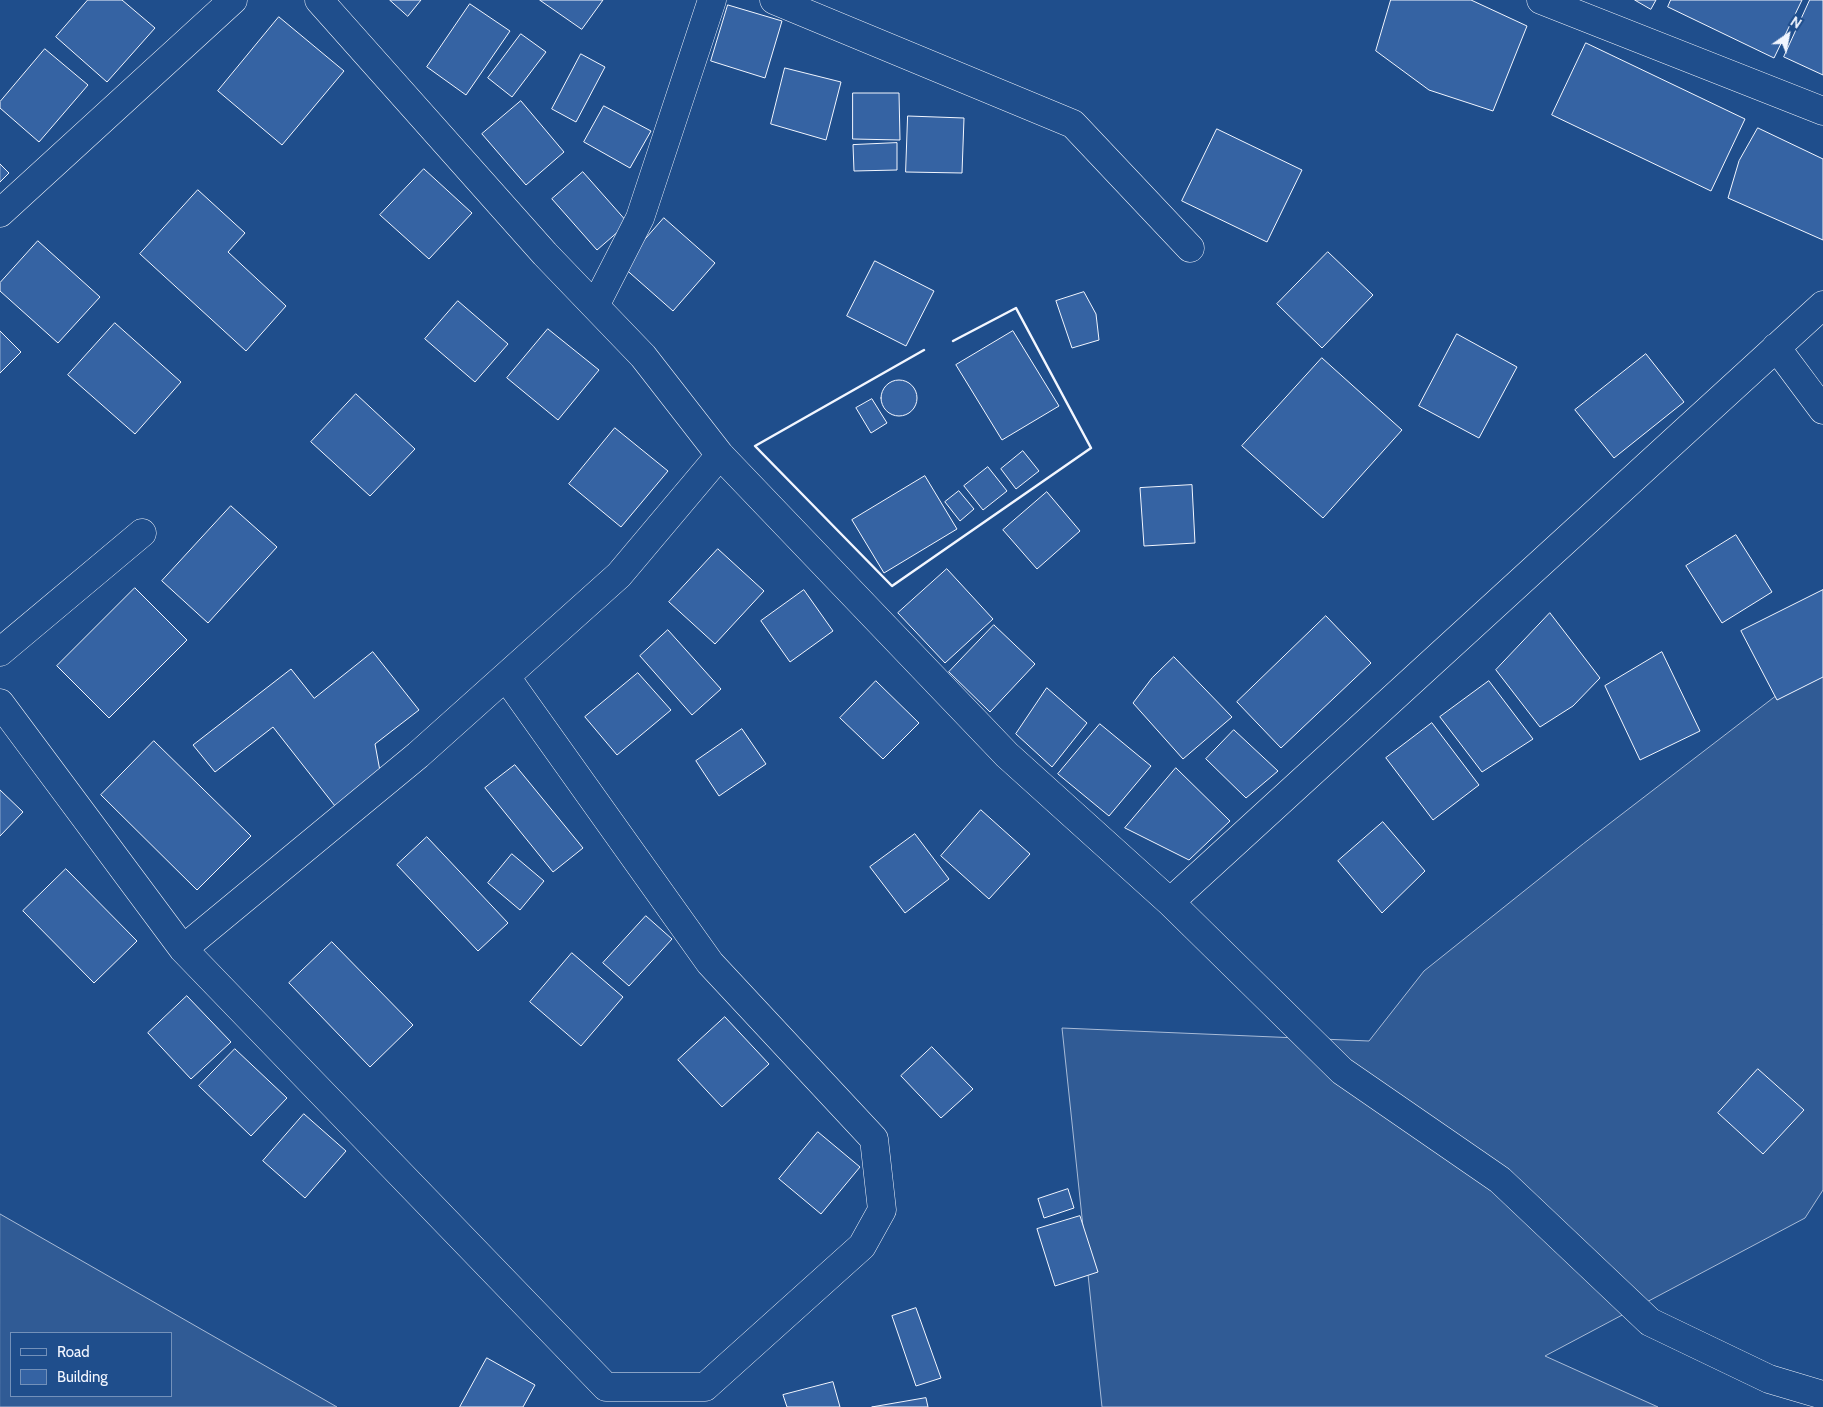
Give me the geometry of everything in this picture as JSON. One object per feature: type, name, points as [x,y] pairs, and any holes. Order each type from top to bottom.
[{"type":"street","points":[[0,213],[233,0]]},
{"type":"street","points":[[319,0],[545,254],[644,356],[720,455],[1007,755],[1170,902],[1342,1071],[1500,1180],[1650,1322],[1769,1379],[1823,1395]]},
{"type":"street","points":[[595,306],[640,218],[712,0]]},
{"type":"street","points":[[774,0],[1073,124],[1190,248]]},
{"type":"street","points":[[1541,0],[1823,111]]},
{"type":"street","points":[[1170,902],[1823,305]]},
{"type":"street","points":[[1776,347],[1823,410]]},
{"type":"street","points":[[183,949],[418,755],[619,575],[720,455]]},
{"type":"street","points":[[0,652],[142,533]]},
{"type":"street","points":[[0,703],[183,949],[606,1388],[705,1387],[862,1246],[882,1210],[874,1139],[710,963],[506,677]]},
{"type":"shaded area","points":[[1823,660],[1823,1190],[1805,1218],[1545,1356],[1658,1407],[1102,1407],[1062,1028],[1369,1041],[1424,971],[1583,844]]},
{"type":"shaded area","points":[[0,1214],[337,1407],[0,1407]]},
{"type":"building","points":[[88,0],[122,0],[155,28],[107,82],[56,37]]},
{"type":"building","points":[[390,0],[421,0],[408,16]]},
{"type":"building","points":[[540,0],[603,0],[582,29]]},
{"type":"building","points":[[1391,0],[1471,0],[1527,26],[1493,111],[1429,90],[1376,51]]},
{"type":"building","points":[[1635,0],[1656,0],[1651,9]]},
{"type":"building","points":[[1671,0],[1802,0],[1774,58],[1668,7]]},
{"type":"building","points":[[1810,0],[1823,0],[1823,75],[1784,57]]},
{"type":"building","points":[[470,4],[510,31],[466,95],[427,67]]},
{"type":"building","points":[[728,5],[782,21],[765,78],[711,61]]},
{"type":"building","points":[[279,17],[344,71],[282,145],[218,91]]},
{"type":"building","points":[[521,34],[546,52],[512,97],[488,78]]},
{"type":"building","points":[[1586,43],[1745,119],[1711,191],[1552,115]]},
{"type":"building","points":[[45,49],[88,85],[39,142],[0,108],[0,102]]},
{"type":"building","points":[[581,54],[605,67],[576,122],[552,109]]},
{"type":"building","points":[[785,68],[841,82],[826,140],[771,124]]},
{"type":"building","points":[[853,93],[899,93],[900,140],[853,139]]},
{"type":"building","points":[[521,101],[564,152],[526,185],[482,134]]},
{"type":"building","points":[[604,106],[651,131],[630,168],[584,142]]},
{"type":"building","points":[[908,116],[964,118],[962,173],[906,172]]},
{"type":"building","points":[[1758,128],[1823,159],[1823,240],[1728,198],[1739,161]]},
{"type":"building","points":[[1217,129],[1302,170],[1267,242],[1182,201]]},
{"type":"building","points":[[897,143],[897,170],[854,171],[853,145]]},
{"type":"building","points":[[0,164],[9,173],[0,182]]},
{"type":"building","points":[[424,169],[472,213],[429,259],[380,215]]},
{"type":"building","points":[[583,172],[628,223],[597,250],[552,199]]},
{"type":"building","points":[[198,190],[245,233],[228,252],[286,306],[246,351],[140,254]]},
{"type":"building","points":[[664,218],[715,263],[673,311],[622,266]]},
{"type":"building","points":[[38,241],[100,297],[58,343],[0,291],[0,283]]},
{"type":"building","points":[[1328,252],[1373,295],[1322,348],[1277,304]]},
{"type":"building","points":[[875,261],[934,291],[906,346],[847,316]]},
{"type":"building","points":[[1084,292],[1096,314],[1099,340],[1072,348],[1056,301]]},
{"type":"building","points":[[458,301],[508,344],[475,382],[425,339]]},
{"type":"building","points":[[115,323],[181,382],[135,434],[68,375]]},
{"type":"building","points":[[548,329],[599,370],[558,420],[507,378]]},
{"type":"building","points":[[0,331],[21,352],[0,373]]},
{"type":"building","points":[[1013,331],[1059,406],[1002,440],[956,365]]},
{"type":"building","points":[[1457,334],[1517,367],[1479,438],[1419,406]]},
{"type":"building","points":[[1646,354],[1684,402],[1614,458],[1575,410]]},
{"type":"building","points":[[1322,358],[1402,430],[1323,518],[1242,446]]},
{"type":"building","points":[[899,380],[912,385],[917,398],[912,411],[899,416],[886,411],[881,398],[886,385]]},
{"type":"building","points":[[356,394],[415,449],[370,496],[311,442]]},
{"type":"building","points":[[872,399],[887,423],[871,433],[856,408]]},
{"type":"building","points":[[615,428],[668,471],[621,527],[569,484]]},
{"type":"building","points":[[1023,451],[1039,471],[1016,489],[1001,469]]},
{"type":"building","points":[[988,467],[1007,491],[983,510],[964,486]]},
{"type":"building","points":[[925,476],[957,529],[884,573],[852,520]]},
{"type":"building","points":[[1192,485],[1195,543],[1144,546],[1140,488]]},
{"type":"building","points":[[959,491],[974,509],[960,521],[945,502]]},
{"type":"building","points":[[1047,492],[1080,531],[1037,569],[1003,530]]},
{"type":"building","points":[[231,506],[277,547],[208,623],[162,581]]},
{"type":"building","points":[[1736,535],[1772,592],[1722,623],[1686,566]]},
{"type":"building","points":[[718,549],[764,591],[715,644],[669,602]]},
{"type":"building","points":[[947,569],[993,619],[945,663],[898,613]]},
{"type":"building","points":[[135,588],[187,640],[109,718],[57,666]]},
{"type":"building","points":[[804,590],[833,631],[790,662],[761,621]]},
{"type":"building","points":[[1823,590],[1823,677],[1777,700],[1741,631]]},
{"type":"building","points":[[1550,613],[1600,678],[1573,706],[1540,727],[1496,670]]},
{"type":"building","points":[[1326,616],[1371,663],[1281,748],[1237,702]]},
{"type":"building","points":[[994,625],[1035,664],[990,712],[949,672]]},
{"type":"building","points":[[668,630],[721,689],[692,715],[640,656]]},
{"type":"building","points":[[373,652],[419,710],[375,744],[380,771],[335,806],[273,727],[215,772],[193,745],[291,669],[314,698]]},
{"type":"building","points":[[1662,652],[1700,731],[1640,760],[1605,686]]},
{"type":"building","points":[[1174,657],[1232,717],[1183,759],[1133,703],[1152,678]]},
{"type":"building","points":[[638,673],[671,710],[617,755],[585,717]]},
{"type":"building","points":[[876,681],[919,723],[883,759],[840,718]]},
{"type":"building","points":[[1489,681],[1533,739],[1482,772],[1440,717]]},
{"type":"building","points":[[1047,688],[1087,723],[1052,767],[1016,734]]},
{"type":"building","points":[[1432,723],[1479,785],[1433,820],[1386,758]]},
{"type":"building","points":[[1100,724],[1151,766],[1109,816],[1058,774]]},
{"type":"building","points":[[742,729],[766,764],[719,796],[696,761]]},
{"type":"building","points":[[1234,730],[1278,771],[1246,798],[1206,759]]},
{"type":"building","points":[[154,741],[251,836],[197,890],[101,795]]},
{"type":"building","points":[[515,765],[583,848],[553,872],[485,788]]},
{"type":"building","points":[[1176,768],[1230,821],[1189,860],[1125,828]]},
{"type":"building","points":[[0,790],[23,812],[0,836]]},
{"type":"building","points":[[981,810],[1030,854],[989,899],[941,856]]},
{"type":"building","points":[[1383,822],[1425,871],[1382,913],[1338,861]]},
{"type":"building","points":[[915,834],[949,879],[905,913],[870,867]]},
{"type":"building","points":[[427,837],[508,923],[478,951],[397,865]]},
{"type":"building","points":[[512,854],[544,881],[520,910],[488,883]]},
{"type":"building","points":[[66,869],[137,941],[94,983],[23,911]]},
{"type":"building","points":[[646,916],[672,939],[629,986],[603,963]]},
{"type":"building","points":[[332,942],[413,1025],[370,1067],[289,983]]},
{"type":"building","points":[[572,953],[623,997],[581,1046],[530,1002]]},
{"type":"building","points":[[187,996],[231,1042],[191,1079],[148,1033]]},
{"type":"building","points":[[725,1017],[769,1064],[722,1107],[678,1060]]},
{"type":"building","points":[[932,1047],[973,1089],[941,1118],[901,1076]]},
{"type":"building","points":[[235,1049],[287,1098],[251,1136],[199,1086]]},
{"type":"building","points":[[1758,1069],[1804,1110],[1763,1154],[1718,1113]]},
{"type":"building","points":[[304,1114],[346,1151],[305,1198],[263,1161]]},
{"type":"building","points":[[818,1132],[860,1167],[821,1214],[779,1179]]},
{"type":"building","points":[[1068,1189],[1074,1208],[1044,1218],[1038,1199]]},
{"type":"building","points":[[1080,1216],[1098,1272],[1055,1286],[1037,1229]]},
{"type":"building","points":[[916,1308],[941,1378],[916,1386],[892,1316]]},
{"type":"building","points":[[487,1358],[535,1385],[523,1407],[460,1407]]},
{"type":"building","points":[[833,1382],[840,1407],[787,1407],[783,1395]]},
{"type":"building","points":[[926,1398],[928,1407],[872,1407]]},
{"type":"wall","points":[[924,350],[755,446],[892,586],[1091,448],[1016,308],[953,341]]}]
